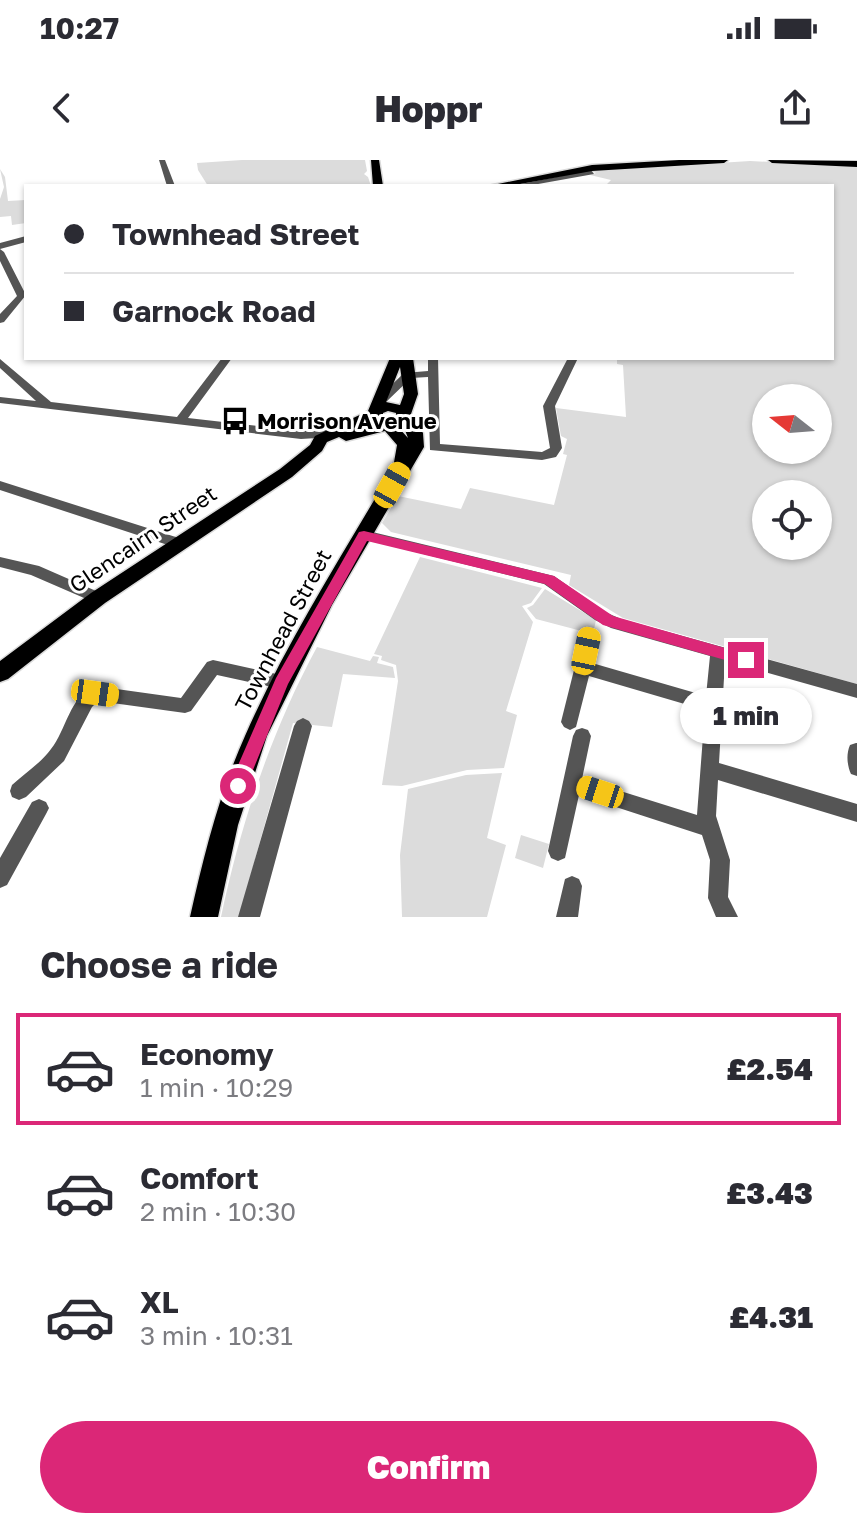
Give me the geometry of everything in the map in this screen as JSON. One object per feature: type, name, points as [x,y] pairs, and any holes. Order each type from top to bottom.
[{"type":"main road","points":[[375,160],[379,182]]},
{"type":"main road","points":[[503,184],[591,167],[724,160]]},
{"type":"main road","points":[[772,160],[857,164]]},
{"type":"main road","points":[[396,360],[377,409],[379,423],[389,425],[405,445],[401,468]]},
{"type":"main road","points":[[405,414],[411,394],[406,360]]},
{"type":"main road","points":[[377,409],[391,406],[405,414],[415,433]]},
{"type":"main road","name":"Glencairn Street","points":[[316,448],[321,439],[377,409]]},
{"type":"main road","name":"Glencairn Street","points":[[0,673],[98,598],[286,473],[316,448],[339,438],[398,423],[405,414]]},
{"type":"main road","name":"Townhead Street","points":[[204,917],[229,810],[256,737],[281,682],[401,468],[416,447],[415,433]]},
{"type":"street","points":[[164,161],[170,184]]},
{"type":"street","points":[[524,184],[591,167]]},
{"type":"street","points":[[553,178],[563,184]]},
{"type":"street","points":[[0,246],[24,240]]},
{"type":"street","points":[[0,252],[24,296],[0,320]]},
{"type":"street","points":[[182,419],[226,360]]},
{"type":"street","points":[[433,360],[434,440]]},
{"type":"street","points":[[415,433],[487,453],[552,454],[556,448],[549,406],[572,360]]},
{"type":"street","points":[[0,362],[47,405]]},
{"type":"street","points":[[377,409],[408,375],[432,374]]},
{"type":"street","points":[[0,400],[301,435],[329,434]]},
{"type":"street","points":[[301,435],[316,448]]},
{"type":"street","points":[[0,485],[177,543]]},
{"type":"street","points":[[364,535],[549,580],[608,621],[857,691]]},
{"type":"street","points":[[0,562],[34,570],[98,598]]},
{"type":"street","points":[[558,851],[572,784],[583,667],[590,634]]},
{"type":"street","points":[[718,652],[706,816],[720,860],[718,898],[727,917]]},
{"type":"street","points":[[19,791],[58,755],[86,702],[95,693],[185,706],[213,667],[281,682]]},
{"type":"street","points":[[583,667],[713,705]]},
{"type":"street","points":[[249,917],[303,726]]},
{"type":"street","points":[[709,769],[857,813]]},
{"type":"street","points":[[572,784],[709,828]]},
{"type":"street","points":[[0,878],[39,808]]},
{"type":"street","points":[[567,917],[572,886]]},
{"type":"shaded area","points":[[365,160],[367,171],[364,174],[370,184],[207,184],[197,163]]},
{"type":"shaded area","points":[[750,161],[857,166],[857,684],[623,618],[569,585],[571,575],[391,532],[382,523],[398,496],[461,509],[470,488],[554,505],[567,455],[563,454],[567,439],[561,436],[556,408],[626,417],[623,365],[617,364],[617,360],[834,360],[834,184],[607,184],[611,180],[590,175],[596,173],[593,171]]},
{"type":"shaded area","points":[[0,169],[5,177],[8,201],[24,200],[24,223],[12,225],[11,216],[0,217],[4,187]]},
{"type":"shaded area","points":[[420,557],[542,588],[531,603],[522,606],[533,622],[506,711],[517,715],[504,768],[467,770],[402,786],[382,785],[398,681],[396,665],[374,654]]},
{"type":"shaded area","points":[[545,589],[596,620],[593,634],[536,619],[527,608]]},
{"type":"shaded area","points":[[317,647],[370,661],[373,656],[379,657],[377,663],[393,667],[395,678],[343,674],[332,727],[293,723],[239,917],[221,917],[259,779],[285,712]]},
{"type":"shaded area","points":[[502,773],[487,838],[506,845],[487,917],[402,917],[400,855],[408,789],[466,775]]},
{"type":"shaded area","points":[[521,835],[549,844],[543,868],[515,858]]},
{"type":"place","name":"Morrison Avenue","points":[[235,421]]},
{"type":"route","points":[[238,786],[281,682],[364,535],[549,580],[608,621],[746,660]]}]
